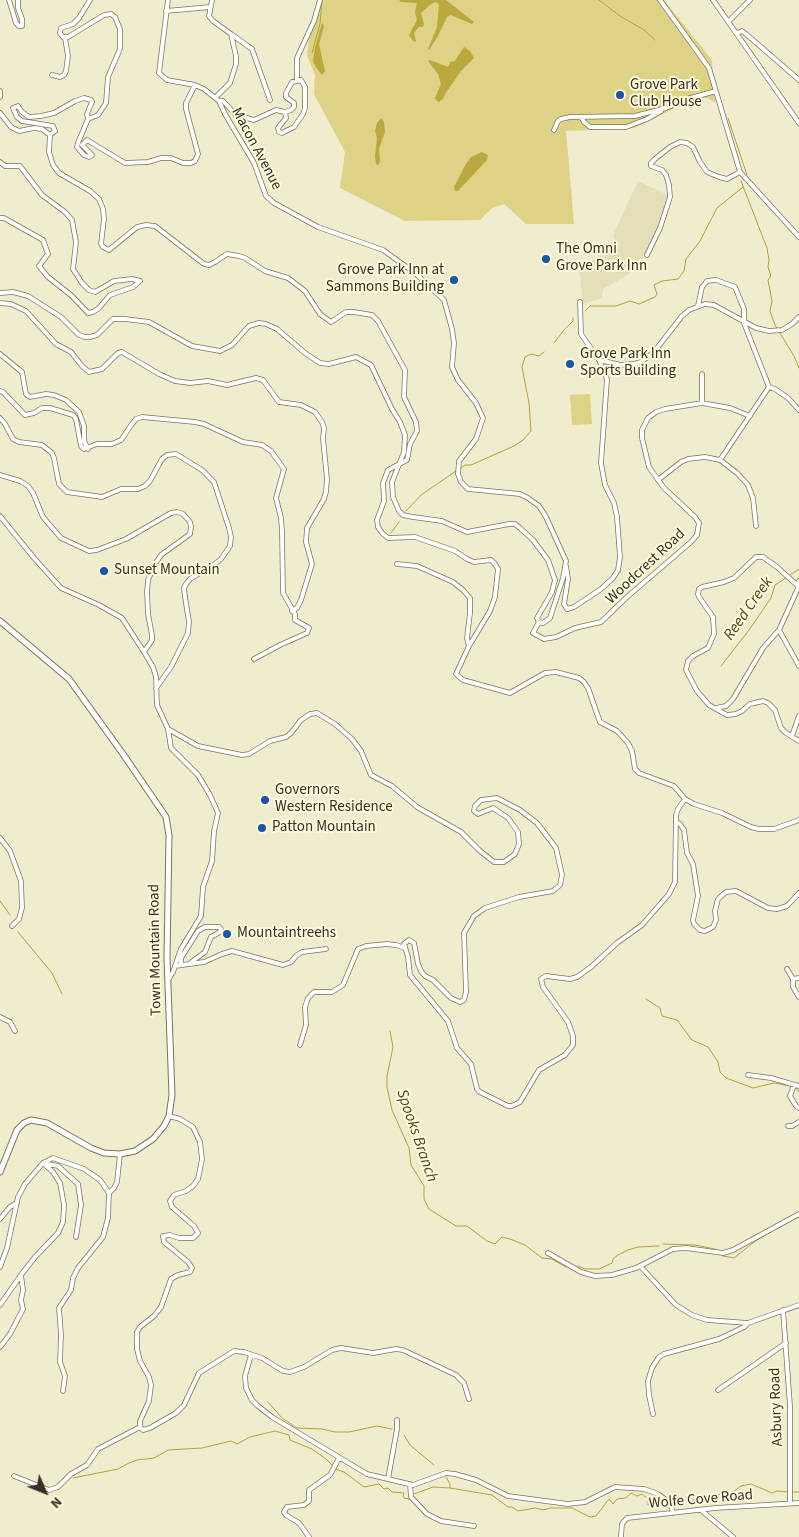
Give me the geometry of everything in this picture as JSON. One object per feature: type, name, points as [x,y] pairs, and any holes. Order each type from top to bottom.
[{"type":"main road","name":"Town Mountain Road","points":[[0,621],[69,679],[166,816],[169,835],[167,931],[172,1095],[169,1116],[159,1133],[135,1151],[120,1154],[98,1152],[47,1122],[31,1120],[24,1123],[17,1130],[0,1172]]},
{"type":"street","points":[[9,0],[16,23],[22,26],[18,0]]},
{"type":"street","points":[[52,75],[60,77],[66,71],[68,56],[65,38],[60,33],[61,28],[76,21],[90,0]]},
{"type":"street","name":"Macon Avenue","points":[[168,0],[159,73],[167,80],[195,85],[216,97],[254,164],[264,193],[274,203],[318,227],[383,250],[422,278],[441,295],[447,307],[452,329],[454,343],[452,367],[458,380],[476,403],[483,418],[476,439],[459,461],[458,474],[461,482],[468,489],[520,494],[539,506],[562,550],[565,564]]},
{"type":"street","points":[[212,0],[209,16],[213,21],[252,49],[270,100]]},
{"type":"street","points":[[297,80],[297,58],[314,21],[320,0]]},
{"type":"street","points":[[660,0],[709,68],[740,172],[799,237]]},
{"type":"street","points":[[713,0],[799,123]]},
{"type":"street","points":[[728,21],[750,0]]},
{"type":"street","points":[[166,11],[210,7]]},
{"type":"street","points":[[65,38],[108,13],[115,17],[120,29],[120,48],[108,77],[106,103],[98,115],[88,119]]},
{"type":"street","points":[[737,33],[742,31],[746,34],[799,80]]},
{"type":"street","points":[[216,97],[230,83],[236,64],[231,34]]},
{"type":"street","points":[[219,101],[223,101],[234,114],[254,120],[276,110],[285,112],[294,107],[294,103],[286,97],[286,93],[292,82],[301,80],[304,83],[305,108],[303,114],[294,127],[282,133],[279,132],[278,128],[286,118],[285,112]]},
{"type":"street","points":[[195,85],[186,103],[186,110],[198,154],[195,162],[192,163],[171,158],[125,163],[87,140],[82,145],[92,155],[84,155],[77,147],[88,119],[87,114],[92,102],[84,98],[54,113],[41,116],[29,117],[18,106],[13,108],[17,117],[22,121],[53,126],[54,131],[50,136],[49,152],[53,165],[59,173],[90,191],[99,199],[104,219],[101,244],[103,248],[109,250],[116,246],[137,227],[155,226],[204,264],[209,265],[227,254],[245,258],[265,271],[288,278],[305,291],[320,314],[331,322],[346,312],[372,316],[378,321],[405,370],[404,397],[416,422],[417,431],[410,444],[407,460],[388,470],[383,482],[384,502],[377,520],[382,533],[388,538],[415,537],[442,545],[474,562],[491,560],[498,570],[495,597],[490,611],[468,646],[456,674],[463,680],[510,693],[545,674],[556,672],[579,678],[588,688],[600,722],[617,731],[628,743],[632,751],[635,769],[640,773],[674,786],[685,799],[702,808],[722,813],[759,829],[774,829],[799,820]]},
{"type":"street","points":[[0,91],[0,97]]},
{"type":"street","points":[[554,130],[558,121],[570,117],[635,116],[716,91]]},
{"type":"street","points":[[581,117],[590,127],[626,127],[647,119],[662,109]]},
{"type":"street","points":[[0,113],[11,127],[19,131],[42,129],[50,136]]},
{"type":"street","points":[[647,255],[660,228],[670,197],[666,175],[662,170],[651,166],[655,159],[680,142],[687,143],[693,147],[707,172],[728,179],[740,172]]},
{"type":"street","points":[[0,162],[5,166],[20,166],[42,195],[65,212],[72,220],[76,242],[73,269],[89,290],[95,292],[114,281],[132,279],[140,281],[133,287],[110,295],[99,308],[88,313],[72,296],[48,277],[39,266],[48,254],[43,240],[36,234],[10,223],[4,218],[0,218]]},
{"type":"street","points":[[698,306],[702,287],[708,281],[716,280],[735,287],[744,309],[744,323],[769,387]]},
{"type":"street","points":[[0,293],[13,292],[28,296],[61,317],[79,335],[90,338],[97,335],[112,319],[132,319],[149,322],[192,346],[220,351],[232,345],[249,326],[259,323],[277,329],[305,353],[320,362],[329,364],[356,357],[371,365],[405,434],[404,452],[392,482],[392,490],[399,511],[403,515],[442,521],[467,532],[493,526],[515,524],[533,540],[548,560],[555,580],[552,592],[537,618],[539,622],[543,623],[550,618],[563,578],[565,564]]},
{"type":"street","points":[[565,564],[568,579],[564,604],[567,609],[574,607],[601,589],[618,570],[620,557],[618,517],[614,503],[605,485],[601,463],[607,379],[599,360],[581,334],[580,302]]},
{"type":"street","points":[[0,303],[11,304],[26,311],[56,344],[71,352],[89,372],[102,369],[118,353],[122,352],[159,374],[175,381],[190,383],[208,381],[227,385],[256,378],[263,380],[279,402],[301,406],[315,412],[324,428],[326,492],[324,500],[307,528],[306,542],[312,564],[301,600],[297,608],[292,611]]},
{"type":"street","points":[[599,360],[621,365],[641,362],[654,352],[682,316],[698,306],[714,305],[725,309],[744,323],[756,328],[776,331],[792,324],[799,317]]},
{"type":"street","points":[[0,354],[22,372],[26,394],[30,397],[46,394],[54,395],[66,400],[79,412],[84,426],[84,441],[88,449]]},
{"type":"street","points":[[702,374],[702,403]]},
{"type":"street","points":[[769,387],[788,398],[799,410]]},
{"type":"street","points":[[720,460],[769,387]]},
{"type":"street","points":[[0,391],[25,415],[34,413],[42,408],[50,408],[72,415],[76,419],[81,446],[84,449],[98,444],[112,444],[121,440],[136,419],[142,417],[204,424],[243,442],[267,447],[284,470],[276,498],[282,531],[283,593],[297,622],[309,628],[307,633],[254,659]]},
{"type":"street","name":"Woodcrest Road","points":[[539,622],[533,633],[544,639],[556,637],[575,628],[601,622],[691,542],[697,534],[699,523],[695,517],[668,492],[649,466],[643,448],[642,430],[648,418],[656,412],[702,403],[730,408],[750,416]]},
{"type":"street","points":[[0,418],[6,424],[13,439],[19,442],[42,445],[52,453],[59,484],[67,492],[102,497],[120,489],[138,489],[146,486],[162,459],[167,455],[176,454],[202,470],[214,482],[229,528],[230,546],[222,559],[190,579],[186,584],[184,588],[189,622],[188,633],[171,667],[156,688]]},
{"type":"street","points":[[658,480],[680,462],[688,459],[705,457],[720,460],[737,473],[748,485],[753,498],[756,526]]},
{"type":"street","points":[[0,475],[20,481],[28,486],[43,517],[61,538],[89,551],[102,549],[126,539],[171,513],[177,512],[187,518],[191,527],[190,534],[161,555],[148,580],[148,614],[152,640],[144,652]]},
{"type":"street","points":[[0,516],[61,588],[99,605],[122,618],[153,667],[156,677],[157,705],[168,729],[171,748],[198,775],[210,795],[218,814],[213,835],[212,861],[203,887],[200,916],[181,948],[168,980]]},
{"type":"street","points":[[799,586],[763,557],[756,557],[734,578],[702,587],[698,594],[713,617],[714,634],[708,648],[688,661],[686,670],[697,691],[709,705],[728,715],[742,712],[750,704],[763,701],[768,703],[778,715],[781,728],[799,740]]},
{"type":"street","points":[[397,564],[417,566],[454,582],[470,598],[468,646]]},
{"type":"street","points":[[716,708],[726,706],[733,699],[763,648],[779,630],[799,586],[799,581]]},
{"type":"street","points":[[779,630],[799,666]]},
{"type":"street","points":[[168,729],[198,746],[242,755],[249,754],[270,741],[286,737],[301,720],[310,714],[318,713],[335,724],[352,739],[361,751],[371,775],[392,786],[416,807],[461,832],[480,852],[494,862],[504,862],[515,854],[519,844],[518,832],[508,818],[493,808],[478,814],[474,811],[475,806],[481,800],[497,798],[520,810],[537,823],[556,848],[562,875],[560,885],[553,891],[519,897],[485,908],[474,916],[464,933],[466,992],[464,1000],[460,1002],[452,998],[421,971],[412,942],[409,940],[405,941],[410,975],[448,1021],[457,1048],[470,1064],[477,1088],[480,1092],[508,1106],[516,1105],[526,1094],[539,1070],[565,1055],[573,1045],[573,1036],[568,1022],[543,987],[541,979],[546,976],[570,979],[577,977],[591,967],[616,943],[642,926],[668,894],[675,882],[678,809],[685,799]]},
{"type":"street","points":[[792,736],[799,716]]},
{"type":"street","points":[[676,822],[684,830],[687,851],[693,864],[698,896],[693,920],[700,930],[705,931],[713,927],[716,920],[716,904],[721,895],[726,892],[736,891],[768,908],[778,909],[787,906],[799,893]]},
{"type":"street","points":[[0,838],[10,851],[21,880],[22,908],[19,919],[12,926]]},
{"type":"street","points":[[181,965],[181,958],[198,931],[205,927],[219,927],[221,929],[220,932],[211,937],[204,952],[189,964]]},
{"type":"street","points":[[300,1045],[306,1025],[305,1007],[307,1001],[314,992],[332,992],[343,985],[358,949],[366,946],[387,944],[405,948]]},
{"type":"street","points":[[175,966],[204,962],[232,951],[282,965],[291,962],[301,952],[326,950]]},
{"type":"street","points":[[787,968],[793,979],[793,987],[799,997]]},
{"type":"street","points":[[793,979],[799,978]]},
{"type":"street","points":[[0,1017],[10,1022],[15,1031]]},
{"type":"street","points":[[748,1075],[771,1078],[797,1086],[790,1096],[799,1108]]},
{"type":"street","points":[[140,1427],[140,1421],[149,1401],[151,1385],[149,1377],[140,1361],[137,1349],[137,1332],[161,1307],[171,1280],[178,1275],[190,1272],[192,1268],[188,1262],[164,1242],[164,1236],[170,1234],[179,1238],[193,1238],[198,1233],[194,1226],[172,1207],[170,1201],[174,1195],[186,1191],[193,1186],[198,1179],[202,1159],[200,1142],[193,1127],[180,1119],[169,1116]]},
{"type":"street","points":[[788,1126],[799,1122]]},
{"type":"street","points":[[109,1193],[117,1182],[120,1154]]},
{"type":"street","points":[[0,1267],[7,1248],[17,1202],[25,1184],[43,1163],[53,1158],[84,1169],[100,1180],[109,1193],[108,1218],[103,1237],[78,1268],[73,1278],[71,1290],[59,1308],[60,1362],[65,1376],[63,1391]]},
{"type":"street","points":[[43,1163],[58,1166],[78,1184],[81,1205],[76,1236]]},
{"type":"street","points":[[0,1305],[21,1275],[58,1233],[63,1222],[64,1205],[60,1183],[53,1172],[43,1163]]},
{"type":"street","points":[[0,1219],[17,1202]]},
{"type":"street","points":[[548,1253],[573,1269],[595,1276],[612,1275],[640,1266],[673,1249],[686,1248],[723,1253],[733,1250],[799,1214]]},
{"type":"street","points":[[640,1266],[676,1305],[692,1316],[707,1320],[748,1323]]},
{"type":"street","points":[[0,1347],[10,1334],[22,1309],[23,1290],[21,1275]]},
{"type":"street","points":[[653,1414],[648,1381],[652,1368],[664,1354],[720,1339],[748,1323],[799,1305]]},
{"type":"street","name":"Asbury Road","points":[[783,1310],[790,1409],[790,1503]]},
{"type":"street","points":[[718,1390],[786,1344]]},
{"type":"street","points":[[140,1427],[143,1430],[150,1428],[181,1409],[188,1399],[196,1377],[202,1370],[234,1351],[262,1358],[283,1371],[290,1372],[304,1367],[332,1350],[341,1348],[373,1353],[396,1349],[403,1350],[456,1375],[464,1383],[469,1399]]},
{"type":"street","points":[[251,1355],[245,1382],[252,1400],[272,1417],[368,1474],[410,1484],[420,1484],[446,1473],[455,1474],[476,1480],[508,1496],[568,1504],[585,1502],[615,1487],[644,1489],[658,1494],[671,1506],[673,1513]]},
{"type":"street","points":[[388,1479],[397,1420]]},
{"type":"street","points":[[14,1476],[48,1490],[58,1487],[71,1474],[87,1465],[98,1449],[140,1427]]},
{"type":"street","points":[[309,1537],[299,1523],[284,1512],[287,1507],[304,1505],[309,1501],[309,1490],[312,1486],[326,1479],[340,1458]]},
{"type":"street","points":[[410,1484],[411,1497],[427,1514],[440,1521],[474,1526]]},
{"type":"street","name":"Wolfe Cove Road","points":[[621,1537],[623,1522],[627,1518],[701,1510],[799,1503]]},
{"type":"street","points":[[701,1510],[733,1537]]},
{"type":"shaded area","points":[[317,0],[664,0],[712,60],[715,103],[708,98],[696,98],[634,128],[566,131],[574,224],[526,224],[504,204],[492,208],[480,220],[405,221],[340,188],[345,152],[314,94],[315,75],[307,55],[311,22]]},
{"type":"shaded area","points":[[399,0],[446,0],[474,22],[472,24],[451,15],[447,17],[429,50],[437,27],[439,4],[436,2],[431,4],[421,13],[424,24],[423,27],[419,27],[414,33],[416,42],[409,35],[417,20],[415,12],[417,3],[401,2]]},
{"type":"shaded area","points":[[322,23],[324,25],[319,44],[325,71],[322,75],[313,61]]},
{"type":"shaded area","points":[[464,47],[470,51],[474,58],[461,71],[443,99],[439,102],[435,98],[441,84],[438,74],[428,61],[430,60],[448,67],[451,61],[454,62]]},
{"type":"shaded area","points":[[381,118],[384,122],[385,132],[379,149],[380,162],[378,165],[376,164],[375,156],[377,138],[375,131],[377,123]]},
{"type":"shaded area","points":[[482,152],[488,155],[487,160],[458,191],[455,191],[454,187],[466,164],[471,157]]},
{"type":"shaded area","points":[[638,181],[668,195],[666,207],[649,247],[629,274],[603,289],[602,298],[583,304],[579,267],[617,247],[613,235]]},
{"type":"shaded area","points":[[590,394],[592,424],[572,425],[570,395]]},
{"type":"waterway","points":[[312,53],[320,24],[322,0]]},
{"type":"waterway","name":"Reed Creek","points":[[599,0],[620,16],[644,30],[655,40]]},
{"type":"waterway","name":"Reed Creek","points":[[728,118],[747,175]]},
{"type":"waterway","name":"Reed Creek","points":[[741,181],[767,248],[768,267],[771,276],[768,280],[772,301],[770,311],[775,325],[799,368]]},
{"type":"waterway","points":[[585,311],[590,306],[616,306],[630,301],[639,304],[655,297],[657,294],[654,285],[662,281],[678,279],[684,271],[686,259],[700,241],[717,208],[743,187]]},
{"type":"waterway","points":[[554,343],[573,321],[573,318]]},
{"type":"waterway","points":[[460,469],[465,465],[471,465],[514,446],[531,431],[529,403],[522,367],[525,357],[531,354],[539,356],[544,352]]},
{"type":"waterway","points":[[406,511],[421,495],[456,471]]},
{"type":"waterway","points":[[391,533],[399,522]]},
{"type":"waterway","name":"Reed Creek","points":[[790,575],[799,569]]},
{"type":"waterway","name":"Reed Creek","points":[[721,666],[771,598],[775,585],[786,578]]},
{"type":"waterway","points":[[0,901],[10,915]]},
{"type":"waterway","points":[[18,932],[52,973],[62,994]]},
{"type":"waterway","points":[[646,999],[660,1008],[662,1016],[677,1020],[692,1040],[708,1047],[718,1062],[720,1072],[726,1078],[753,1088],[774,1083],[791,1086]]},
{"type":"waterway","name":"Spooks Branch","points":[[390,1031],[393,1047],[387,1076],[387,1087],[392,1110],[409,1148],[411,1165],[424,1186],[424,1199],[429,1209],[456,1226],[467,1226],[487,1241],[495,1244],[502,1237],[510,1239],[525,1245],[542,1258],[552,1259],[566,1267]]},
{"type":"waterway","points":[[795,1087],[799,1092]]},
{"type":"waterway","name":"Spooks Branch","points":[[793,1219],[799,1216]]},
{"type":"waterway","name":"Spooks Branch","points":[[723,1256],[734,1258],[768,1233]]},
{"type":"waterway","name":"Spooks Branch","points":[[663,1244],[695,1245],[715,1249]]},
{"type":"waterway","name":"Spooks Branch","points":[[578,1266],[585,1269],[599,1269],[612,1263],[613,1259],[628,1250],[638,1247],[659,1246]]},
{"type":"waterway","points":[[268,1402],[282,1418],[297,1428],[322,1429],[335,1432],[349,1432],[377,1426],[392,1429]]},
{"type":"waterway","points":[[73,1478],[118,1469],[137,1460],[154,1458],[168,1450],[202,1448],[231,1441],[237,1444],[250,1437],[275,1431],[289,1435],[290,1440],[312,1449],[333,1466]]},
{"type":"waterway","points":[[404,1435],[410,1445],[434,1465]]},
{"type":"waterway","points":[[335,1469],[344,1472],[364,1487],[379,1484],[384,1489],[388,1488],[392,1492],[404,1493],[404,1498],[409,1499]]},
{"type":"waterway","points":[[446,1477],[450,1488]]},
{"type":"waterway","points":[[672,1504],[733,1492],[741,1486],[751,1484],[772,1493],[777,1491],[787,1492]]},
{"type":"waterway","points":[[414,1494],[433,1487],[450,1488],[492,1495],[508,1507],[518,1511],[535,1508],[544,1510],[550,1508],[572,1508],[590,1517],[596,1516],[609,1499],[613,1504],[617,1499],[626,1498],[631,1493],[637,1496],[642,1494],[648,1499],[648,1505],[666,1504]]},
{"type":"waterway","points":[[793,1492],[799,1492]]},
{"type":"place","name":"Grove Park Club House","points":[[620,95]]},
{"type":"place","name":"The Omni Grove Park Inn","points":[[546,259]]},
{"type":"place","name":"Grove Park Inn at Sammons Building","points":[[454,280]]},
{"type":"place","name":"Grove Park Inn Sports Building","points":[[570,364]]},
{"type":"place","name":"Sunset Mountain","points":[[104,571]]},
{"type":"place","name":"Governors Western Residence","points":[[265,800]]},
{"type":"place","name":"Patton Mountain","points":[[262,828]]},
{"type":"place","name":"Mountaintreehs","points":[[227,934]]}]
